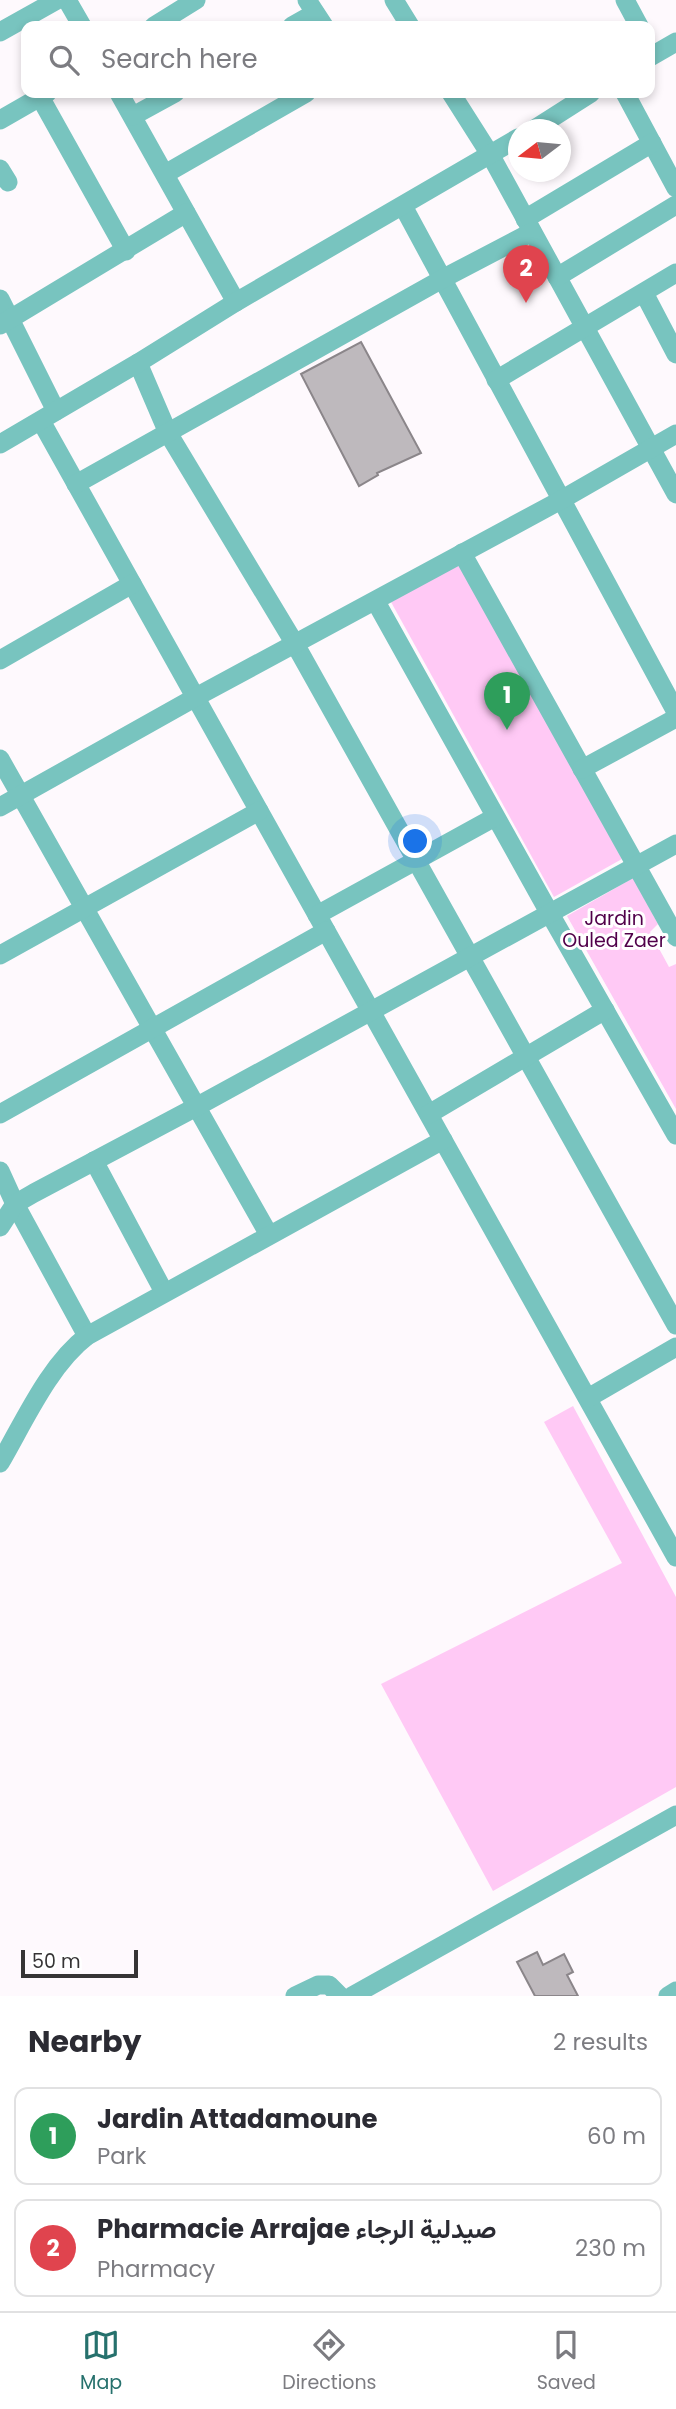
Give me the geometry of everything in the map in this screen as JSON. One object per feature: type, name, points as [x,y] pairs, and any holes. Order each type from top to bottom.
[{"type":"street","points":[[0,32],[57,0]]},
{"type":"street","points":[[67,0],[79,21]]},
{"type":"street","points":[[162,21],[196,0]]},
{"type":"street","points":[[394,0],[407,21]]},
{"type":"street","points":[[625,0],[636,21]]},
{"type":"street","points":[[655,50],[676,42]]},
{"type":"street","points":[[0,120],[39,98]]},
{"type":"street","points":[[46,98],[125,251]]},
{"type":"street","points":[[122,98],[236,302]]},
{"type":"street","points":[[133,117],[166,98]]},
{"type":"street","points":[[165,174],[297,98]]},
{"type":"street","points":[[454,98],[491,156],[676,494]]},
{"type":"street","points":[[550,119],[583,98]]},
{"type":"street","points":[[628,98],[676,188]]},
{"type":"street","points":[[76,484],[444,278],[529,226],[652,143]]},
{"type":"street","points":[[0,444],[236,302],[508,145]]},
{"type":"street","points":[[557,277],[676,205]]},
{"type":"street","points":[[403,206],[676,712]]},
{"type":"street","points":[[5,322],[186,213]]},
{"type":"street","points":[[495,380],[676,273]]},
{"type":"street","points":[[644,293],[676,354]]},
{"type":"street","points":[[0,299],[5,322],[76,484],[676,1557]]},
{"type":"street","points":[[138,363],[168,433],[295,644],[676,1325]]},
{"type":"street","points":[[0,807],[196,697],[561,500],[676,434]]},
{"type":"street","points":[[462,553],[676,937]]},
{"type":"street","points":[[0,660],[132,584]]},
{"type":"street","points":[[376,602],[676,1135]]},
{"type":"street","points":[[582,769],[676,718]]},
{"type":"street","points":[[0,759],[269,1235]]},
{"type":"street","points":[[0,955],[259,811]]},
{"type":"street","points":[[0,1114],[152,1029],[322,923],[416,860],[495,817]]},
{"type":"street","points":[[0,1227],[15,1204],[676,844]]},
{"type":"street","points":[[429,1114],[605,1010]]},
{"type":"street","points":[[0,1463],[56,1369],[75,1345],[87,1336],[443,1140]]},
{"type":"street","points":[[94,1161],[164,1292]]},
{"type":"street","points":[[0,1171],[15,1204],[87,1336]]},
{"type":"street","points":[[587,1398],[676,1348]]},
{"type":"street","points":[[352,1996],[676,1815]]},
{"type":"street","points":[[295,1996],[318,1985],[329,1985],[340,1996]]},
{"type":"street","points":[[668,1996],[676,1991]]},
{"type":"green space","points":[[460,564],[622,859],[554,897],[391,602]]},
{"type":"green space","name":"Jardin Ouled Zaer","points":[[633,878],[658,924],[650,932],[669,967],[676,964],[676,1109],[567,916]]},
{"type":"green space","points":[[573,1406],[676,1597],[676,1787],[493,1891],[381,1684],[622,1563],[544,1422]]},
{"type":"building","points":[[361,342],[421,453],[377,473],[378,475],[359,486],[301,374]]},
{"type":"building","points":[[537,1952],[543,1965],[564,1954],[573,1972],[567,1975],[578,1996],[535,1996],[517,1962]]},
{"type":"place","name":"Pharmacie Arrajae صيدلية الرجاء","points":[[526,303]]},
{"type":"place","name":"Jardin Attadamoune","points":[[507,730]]}]
